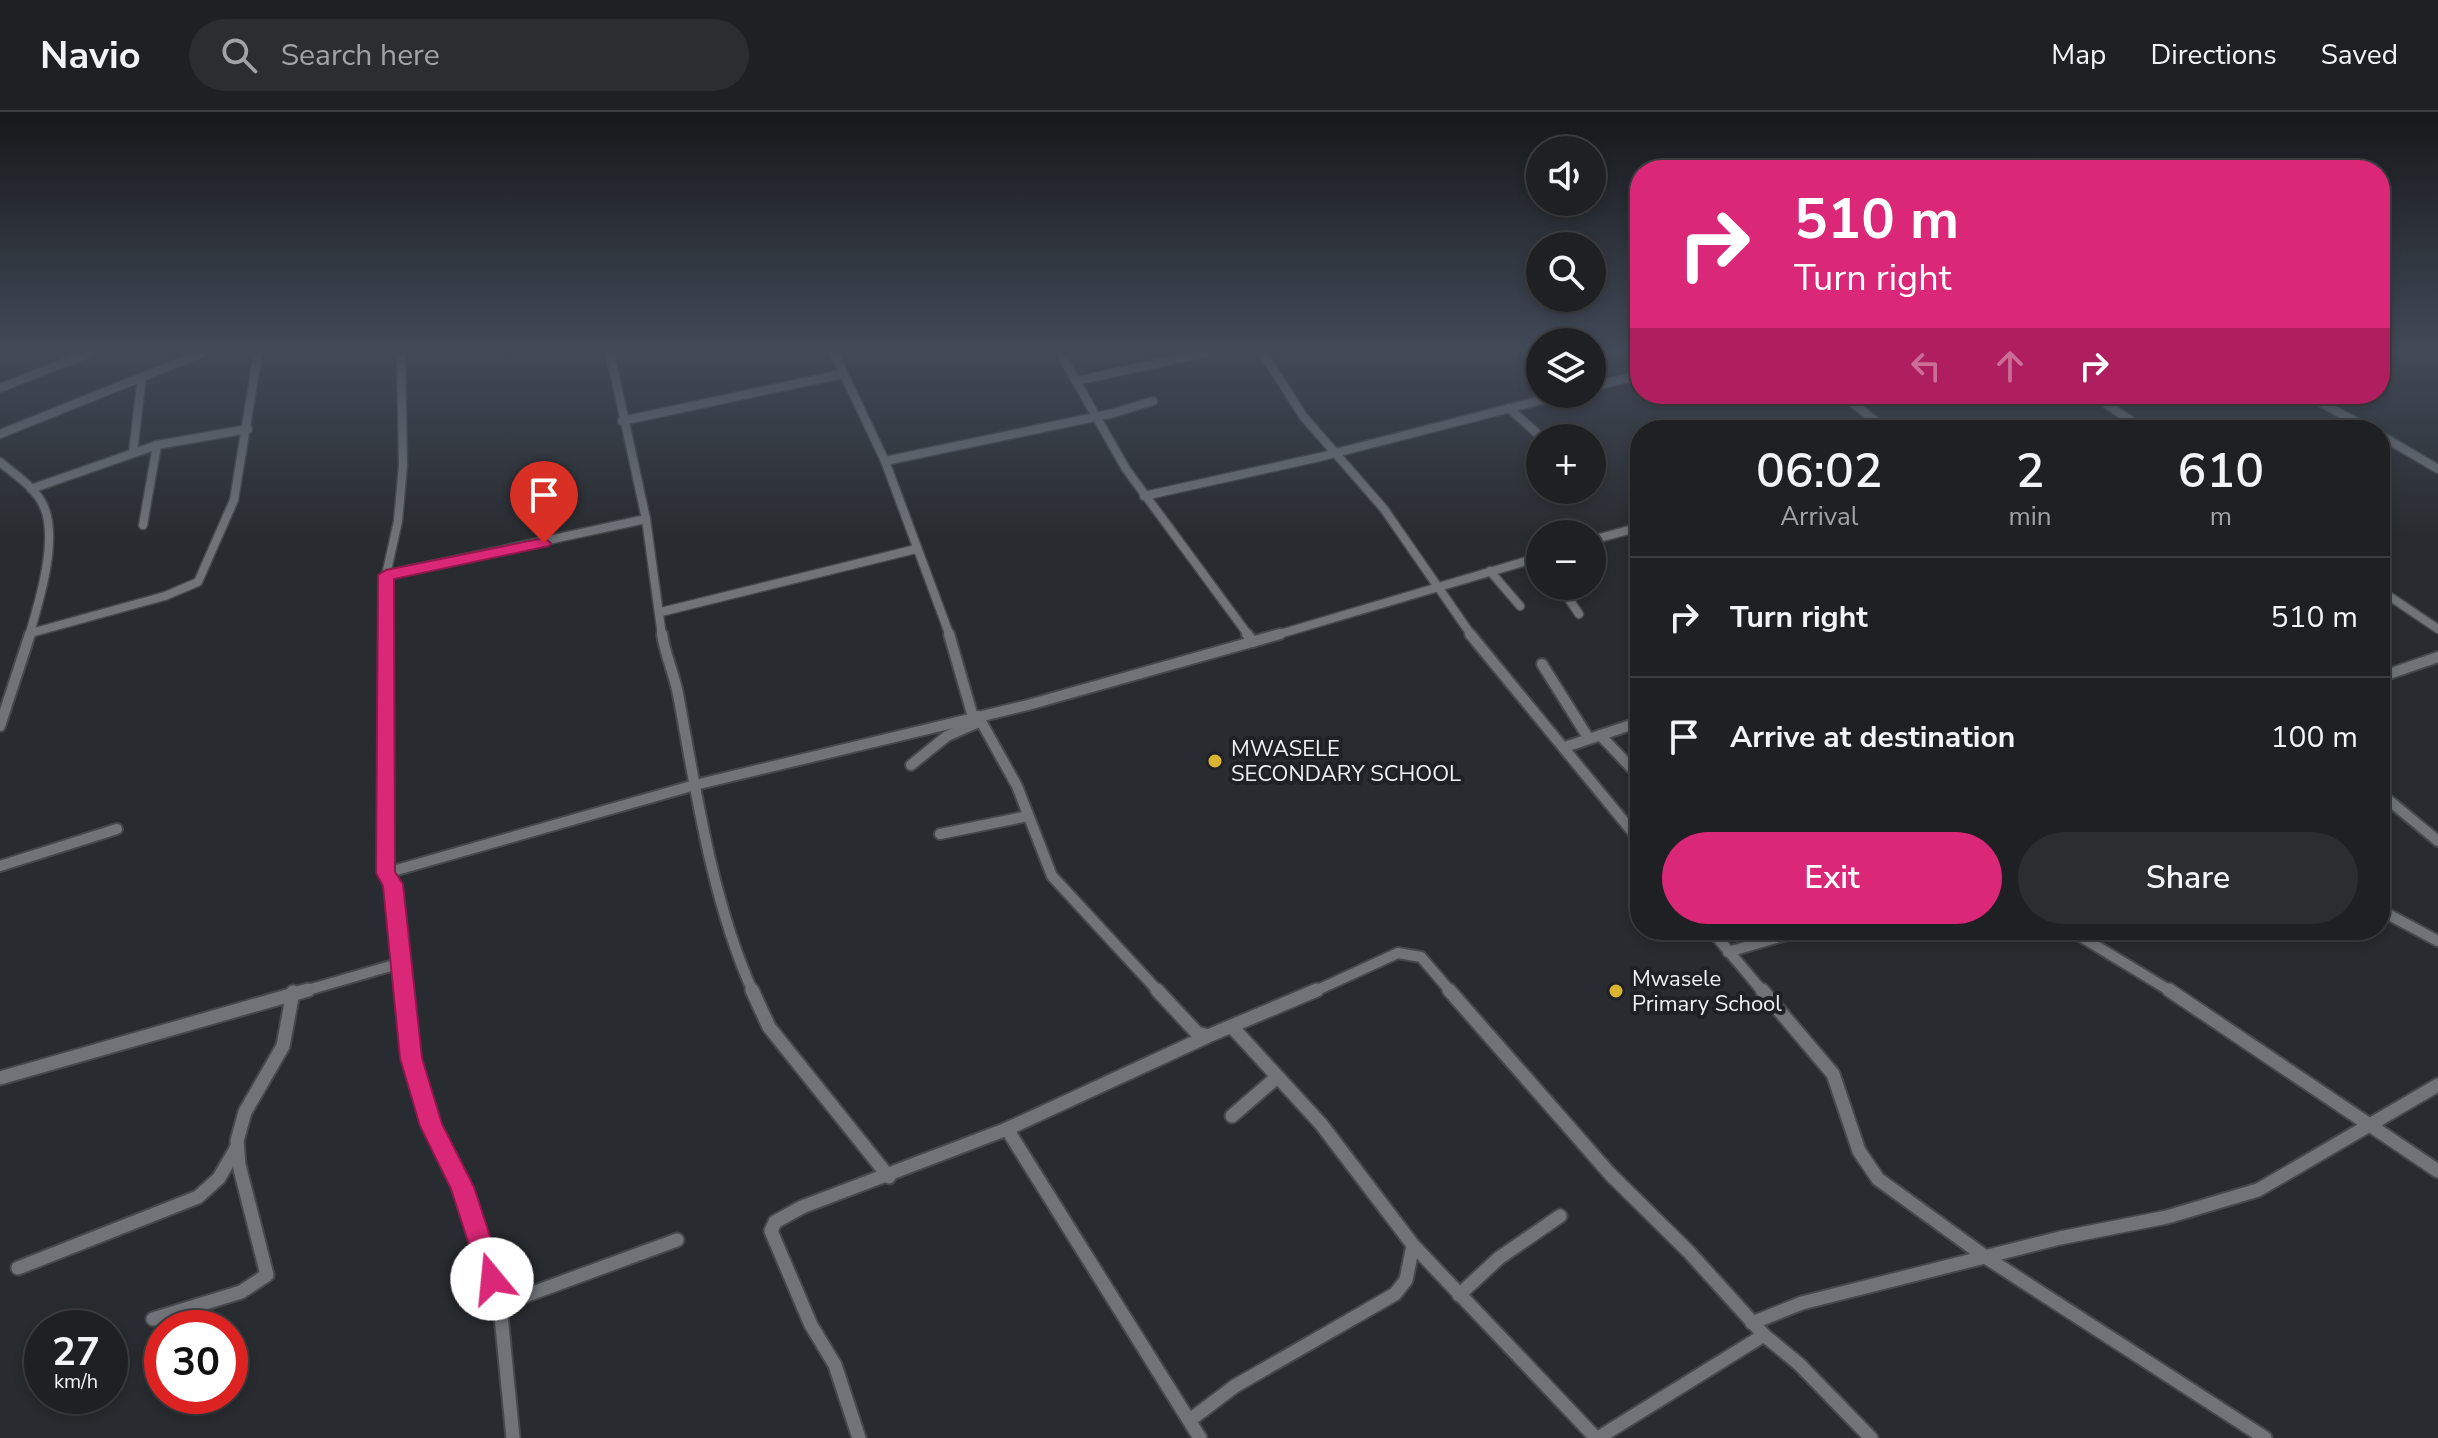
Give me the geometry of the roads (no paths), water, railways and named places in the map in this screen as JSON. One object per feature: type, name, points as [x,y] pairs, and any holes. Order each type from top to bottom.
[{"type":"street","points":[[0,434],[48,415]]},
{"type":"street","points":[[133,452],[137,415]]},
{"type":"street","points":[[31,633],[165,596],[198,582],[234,500],[250,415]]},
{"type":"street","points":[[405,415],[393,553],[386,575],[386,873],[393,884],[411,1058],[432,1126],[462,1187],[500,1305],[513,1438]]},
{"type":"street","points":[[621,415],[646,519],[664,651],[687,731],[695,785],[735,953],[769,1027],[889,1177]]},
{"type":"street","points":[[622,421],[651,415]]},
{"type":"street","points":[[862,415],[885,461],[959,660],[977,718],[1017,786],[1042,857],[1061,889],[1197,1033],[1208,1036]]},
{"type":"street","points":[[885,461],[1103,415]]},
{"type":"street","points":[[1302,415],[1384,509],[1481,650],[1630,828]]},
{"type":"street","points":[[1144,496],[1335,453],[1482,415]]},
{"type":"street","points":[[1095,417],[1144,496],[1253,642]]},
{"type":"street","points":[[31,489],[157,445],[248,429]]},
{"type":"street","points":[[2390,441],[2438,469]]},
{"type":"street","points":[[143,525],[157,445]]},
{"type":"street","points":[[0,462],[43,501],[49,518],[49,539],[31,633],[0,726]]},
{"type":"street","points":[[386,575],[646,519]]},
{"type":"street","points":[[1606,536],[1630,530]]},
{"type":"street","points":[[661,612],[916,549]]},
{"type":"street","points":[[386,873],[695,785],[977,718],[1438,590],[1526,561]]},
{"type":"street","points":[[1490,571],[1520,606]]},
{"type":"street","points":[[2390,597],[2438,629]]},
{"type":"street","points":[[1570,600],[1579,614]]},
{"type":"street","points":[[2390,674],[2438,657]]},
{"type":"street","points":[[1542,664],[1589,739]]},
{"type":"street","points":[[911,765],[947,736],[977,718]]},
{"type":"street","points":[[1565,747],[1630,725]]},
{"type":"street","points":[[1600,735],[1630,766]]},
{"type":"street","points":[[2390,801],[2438,841]]},
{"type":"street","points":[[940,834],[1028,816]]},
{"type":"street","points":[[0,866],[117,829]]},
{"type":"street","points":[[2390,915],[2438,941]]},
{"type":"street","points":[[1719,940],[1833,1074],[1843,1110],[1870,1170],[1904,1200],[1987,1258],[2035,1286],[2265,1438]]},
{"type":"street","points":[[1728,952],[1769,940]]},
{"type":"street","points":[[2087,940],[2196,1005],[2365,1126],[2438,1171]]},
{"type":"street","points":[[859,1438],[835,1365],[811,1325],[771,1231],[775,1222],[802,1207],[889,1177],[1007,1129],[1363,966],[1404,952],[1421,957],[1551,1108],[1752,1323],[1799,1364],[1871,1438]]},
{"type":"street","points":[[0,1078],[401,963]]},
{"type":"street","points":[[18,1268],[198,1197],[219,1178],[237,1146],[245,1112],[283,1046],[293,992]]},
{"type":"street","points":[[1233,1028],[1321,1124],[1413,1245],[1597,1438],[1764,1335]]},
{"type":"street","points":[[1232,1116],[1276,1078]]},
{"type":"street","points":[[1752,1323],[1802,1303],[2060,1238],[2167,1217],[2258,1190],[2438,1085]]},
{"type":"street","points":[[1007,1129],[1200,1438]]},
{"type":"street","points":[[182,1310],[241,1292],[267,1275],[267,1264],[239,1165],[237,1146]]},
{"type":"street","points":[[1459,1295],[1499,1258],[1560,1216]]},
{"type":"street","points":[[500,1305],[677,1240]]},
{"type":"street","points":[[1190,1420],[1235,1386],[1395,1294],[1406,1280],[1413,1245]]},
{"type":"place","name":"MWASELE SECONDARY SCHOOL","points":[[1215,761]]},
{"type":"place","name":"Mwasele Primary School","points":[[1616,991]]}]
